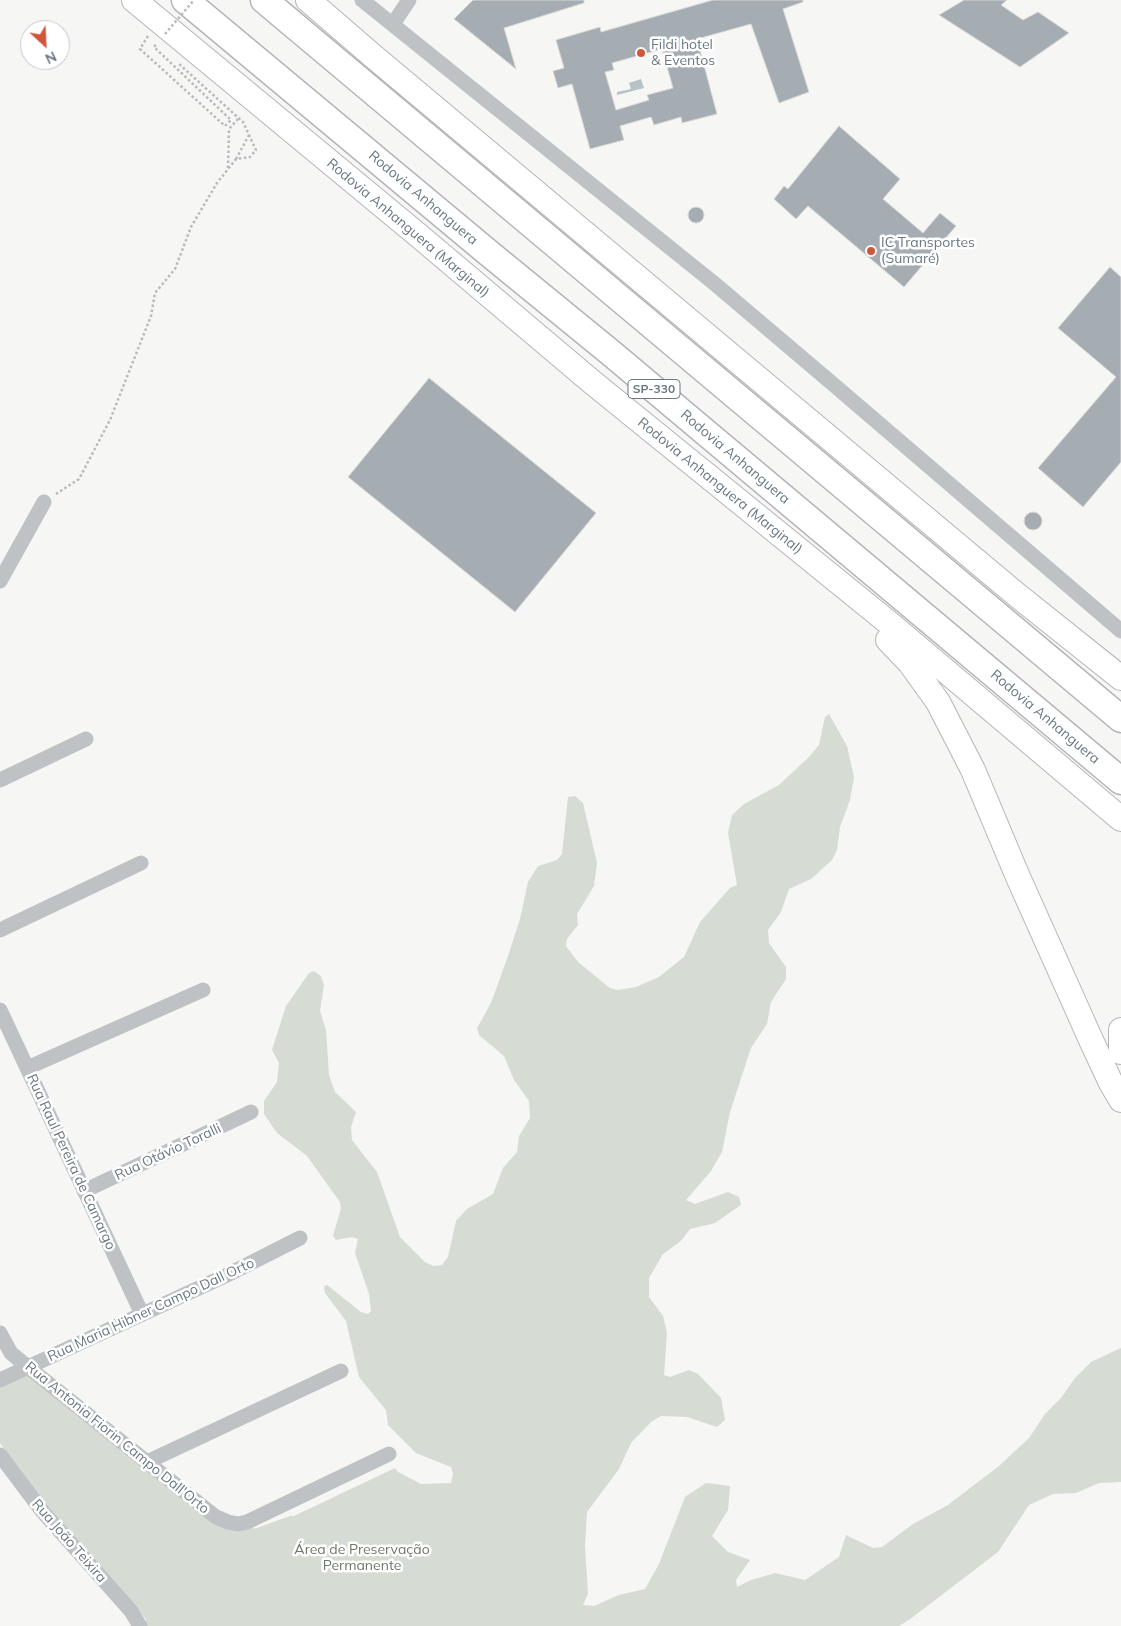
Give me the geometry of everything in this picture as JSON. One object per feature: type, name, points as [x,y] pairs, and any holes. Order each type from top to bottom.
[{"type":"highway","name":"Rodovia Anhanguera (Marginal)","points":[[134,0],[162,27],[418,235],[592,382],[889,623],[1121,819]]},
{"type":"highway","name":"Rodovia Anhanguera","points":[[185,0],[491,255],[611,352],[1121,781]]},
{"type":"highway","points":[[264,0],[1121,719]]},
{"type":"highway","points":[[308,0],[1010,589],[1121,678]]},
{"type":"highway","points":[[754,514],[877,628],[910,663],[938,702],[973,770],[1018,877],[1111,1083],[1121,1100]]},
{"type":"highway","points":[[1121,1030],[1121,1052]]},
{"type":"street","points":[[362,0],[722,290],[1121,632]]},
{"type":"street","points":[[392,24],[409,0]]},
{"type":"street","points":[[0,581],[44,502]]},
{"type":"street","points":[[0,780],[86,739]]},
{"type":"street","points":[[0,930],[141,863]]},
{"type":"street","points":[[27,1068],[203,990]]},
{"type":"street","name":"Rua Raul Pereira de Camargo","points":[[0,1010],[142,1314]]},
{"type":"street","name":"Rua Otávio Toralli","points":[[84,1191],[251,1112]]},
{"type":"street","name":"Rua Maria Hibner Campo Dall Orto","points":[[0,1380],[228,1275],[300,1238]]},
{"type":"street","name":"Rua Antonia Fiorin Campo Dall'Orto","points":[[0,1333],[11,1353],[28,1367],[216,1517],[233,1523],[247,1522],[389,1454]]},
{"type":"street","points":[[148,1462],[342,1371]]},
{"type":"street","name":"Rua João Teixira","points":[[0,1455],[42,1511],[131,1611],[140,1626]]},
{"type":"path","points":[[162,27],[154,47],[230,120],[224,126],[140,49],[162,27],[194,0]]},
{"type":"path","points":[[177,62],[243,122],[256,150],[250,157],[236,159]]},
{"type":"path","points":[[228,169],[230,129],[238,118]]},
{"type":"path","points":[[44,502],[79,479],[110,420],[151,316],[155,293],[175,269],[191,227],[217,183],[236,159],[249,135]]},
{"type":"green space","name":"Área de Preservação Permanente","points":[[829,714],[847,746],[854,777],[850,800],[840,827],[837,850],[832,860],[811,879],[789,889],[781,912],[768,930],[769,943],[786,967],[786,979],[771,1002],[767,1024],[751,1048],[730,1112],[722,1152],[711,1171],[686,1200],[695,1204],[728,1192],[739,1197],[741,1205],[715,1223],[690,1229],[681,1241],[663,1254],[649,1278],[649,1297],[663,1316],[667,1333],[664,1375],[670,1377],[689,1370],[698,1374],[721,1398],[725,1420],[717,1427],[687,1417],[661,1416],[651,1422],[631,1443],[619,1469],[587,1512],[585,1546],[588,1594],[583,1605],[594,1606],[619,1595],[645,1589],[659,1564],[685,1497],[706,1483],[730,1486],[728,1510],[712,1536],[728,1552],[750,1560],[736,1580],[737,1587],[751,1580],[775,1573],[805,1580],[839,1557],[846,1535],[873,1548],[882,1547],[913,1524],[948,1505],[999,1466],[1029,1438],[1045,1414],[1091,1362],[1121,1348],[1121,1482],[1099,1483],[1076,1493],[1053,1494],[1029,1505],[998,1552],[899,1626],[145,1626],[146,1619],[43,1503],[0,1443],[0,1388],[27,1371],[237,1529],[257,1528],[294,1516],[395,1468],[398,1472],[421,1484],[451,1483],[453,1474],[451,1467],[416,1453],[388,1425],[386,1410],[359,1377],[346,1321],[325,1293],[324,1286],[327,1285],[361,1312],[368,1314],[371,1311],[369,1294],[355,1253],[358,1239],[352,1237],[336,1240],[333,1236],[341,1208],[340,1202],[307,1156],[277,1133],[264,1114],[264,1101],[277,1082],[279,1063],[272,1050],[286,1006],[309,973],[314,971],[321,976],[324,985],[320,1011],[326,1030],[329,1075],[335,1092],[356,1112],[351,1127],[352,1140],[377,1172],[400,1237],[425,1262],[433,1266],[442,1265],[448,1257],[456,1221],[467,1209],[493,1194],[503,1168],[517,1152],[519,1136],[530,1118],[529,1101],[514,1080],[504,1056],[479,1035],[477,1028],[491,1003],[508,956],[520,919],[528,882],[538,866],[557,860],[562,854],[568,797],[575,796],[583,803],[597,863],[594,886],[577,914],[578,925],[567,939],[566,946],[578,962],[610,988],[618,990],[636,987],[659,977],[684,957],[700,922],[730,888],[737,885],[728,833],[732,815],[744,804],[779,785],[809,757],[819,745],[825,717]]},
{"type":"shaded area","points":[[641,79],[644,88],[617,95],[617,92],[631,89],[629,83]]},
{"type":"building","points":[[473,0],[584,0],[584,3],[504,28],[516,69],[454,19]]},
{"type":"building","points":[[713,0],[803,0],[803,2],[783,9],[809,92],[779,103],[751,24],[697,39],[717,114],[682,123],[681,117],[654,125],[651,117],[620,126],[624,140],[590,149],[572,84],[558,88],[553,71],[564,68],[556,40],[600,27],[601,32]],"holes":[[[662,49],[673,88],[647,95],[649,100],[616,110],[605,72],[614,70],[612,63]]]},
{"type":"building","points":[[964,0],[1007,0],[1001,5],[1023,20],[1038,12],[1069,33],[1020,67],[939,15]]},
{"type":"building","points":[[839,126],[900,179],[883,199],[923,233],[940,213],[956,226],[904,287],[808,206],[796,219],[774,199],[784,186],[788,189]]},
{"type":"building","points":[[693,207],[699,207],[704,212],[702,221],[693,223],[688,218],[688,212]]},
{"type":"building","points":[[1110,267],[1121,277],[1121,462],[1083,507],[1038,468],[1116,377],[1058,328]]},
{"type":"building","points":[[429,378],[596,513],[515,612],[348,477]]},
{"type":"building","points":[[1033,512],[1039,515],[1042,521],[1039,527],[1033,530],[1027,527],[1024,521],[1027,515]]},
{"type":"place","name":"Fildi hotel & Eventos","points":[[641,53]]},
{"type":"place","name":"IC Transportes (Sumaré)","points":[[871,251]]}]
